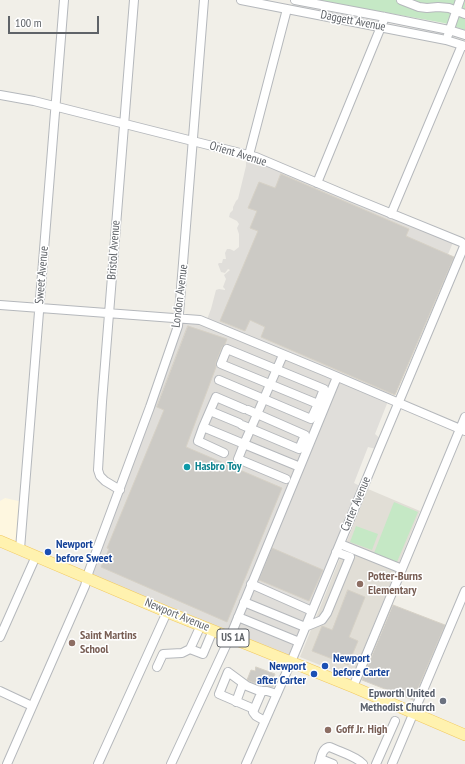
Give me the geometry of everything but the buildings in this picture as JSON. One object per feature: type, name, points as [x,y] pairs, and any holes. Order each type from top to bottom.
[{"type":"main road","name":"Newport Avenue","points":[[0,541],[167,612],[353,686],[465,735]]},
{"type":"street","name":"Sweet Avenue","points":[[20,549],[64,0]]},
{"type":"street","name":"Bristol Avenue","points":[[120,490],[104,481],[98,470],[102,402],[134,0]]},
{"type":"street","name":"London Avenue","points":[[7,764],[85,586],[150,407],[180,319],[204,0]]},
{"type":"street","name":"Daggett Avenue","points":[[241,0],[382,27],[464,45]]},
{"type":"street","name":"Daggett Avenue","points":[[295,0],[450,30],[465,35]]},
{"type":"street","points":[[402,0],[419,7],[449,8],[465,14]]},
{"type":"street","points":[[446,40],[460,0]]},
{"type":"street","points":[[249,155],[287,9]]},
{"type":"street","points":[[317,183],[385,17]]},
{"type":"street","points":[[391,214],[464,45]]},
{"type":"street","name":"Orient Avenue","points":[[0,95],[21,98],[256,157],[461,242],[465,245]]},
{"type":"street","name":"Carter Avenue","points":[[246,764],[292,662],[336,552],[465,245]]},
{"type":"street","points":[[0,305],[200,320],[462,430]]},
{"type":"street","points":[[219,380],[311,419],[318,404],[324,389],[227,349],[221,364],[318,404]]},
{"type":"street","points":[[283,355],[238,459],[286,479]]},
{"type":"street","points":[[171,764],[230,636],[337,378]]},
{"type":"street","points":[[210,411],[299,449],[305,435],[216,397],[210,411],[203,428],[198,441],[224,452]]},
{"type":"street","points":[[353,686],[462,430],[465,418]]},
{"type":"street","points":[[203,428],[300,467]]},
{"type":"street","points":[[340,544],[402,569]]},
{"type":"street","points":[[244,602],[305,627],[319,621],[324,617],[350,557],[336,552]]},
{"type":"street","points":[[0,637],[36,556]]},
{"type":"street","points":[[252,584],[312,611]]},
{"type":"street","points":[[392,764],[465,591]]},
{"type":"street","points":[[98,764],[167,612]]},
{"type":"street","points":[[238,617],[299,642]]},
{"type":"street","points":[[157,667],[163,654],[182,653],[190,649],[201,625]]},
{"type":"street","points":[[190,649],[203,654],[214,630]]},
{"type":"street","points":[[219,661],[228,672],[243,683],[252,688],[262,691],[266,690],[277,694]]},
{"type":"street","points":[[219,694],[228,672]]},
{"type":"street","points":[[236,702],[243,683]]},
{"type":"street","points":[[206,689],[254,709]]},
{"type":"street","points":[[0,691],[32,706]]},
{"type":"street","points":[[262,691],[252,712],[254,715],[265,721]]},
{"type":"street","points":[[376,764],[395,721]]},
{"type":"street","points":[[333,764],[321,762],[322,755],[328,747],[340,751],[363,764]]},
{"type":"shaded area","points":[[248,153],[381,206],[396,210],[454,238],[375,434],[384,442],[380,450],[368,447],[354,483],[364,488],[292,662],[91,577],[181,319],[206,322],[216,290],[225,290],[223,287],[226,279],[224,275],[230,270],[228,269],[225,273],[221,272],[218,264],[222,263],[223,259],[226,259],[225,253],[227,249],[234,251],[239,247],[239,234],[237,228],[239,224],[237,221],[229,217],[238,199]]},
{"type":"shaded area","name":"Potter-Burns Elementary","points":[[368,489],[420,511],[352,678],[300,657]]},
{"type":"shaded area","points":[[5,498],[27,503],[19,548],[0,540],[0,501]]},
{"type":"green space","points":[[317,0],[465,0],[465,30],[444,23]]},
{"type":"green space","points":[[394,502],[418,512],[397,562],[374,553]]},
{"type":"green space","points":[[356,526],[378,534],[372,550],[350,542]]},
{"type":"place","name":"Hasbro Toy","points":[[187,467]]},
{"type":"place","name":"Newport before Sweet","points":[[48,552]]},
{"type":"place","name":"Potter-Burns Elementary","points":[[360,584]]},
{"type":"place","name":"Saint Martins School","points":[[72,643]]},
{"type":"place","name":"Newport before Carter","points":[[325,666]]},
{"type":"place","name":"Newport after Carter","points":[[314,674]]},
{"type":"place","name":"Epworth United Methodist Church","points":[[443,701]]},
{"type":"place","name":"Goff Jr. High","points":[[328,730]]}]
